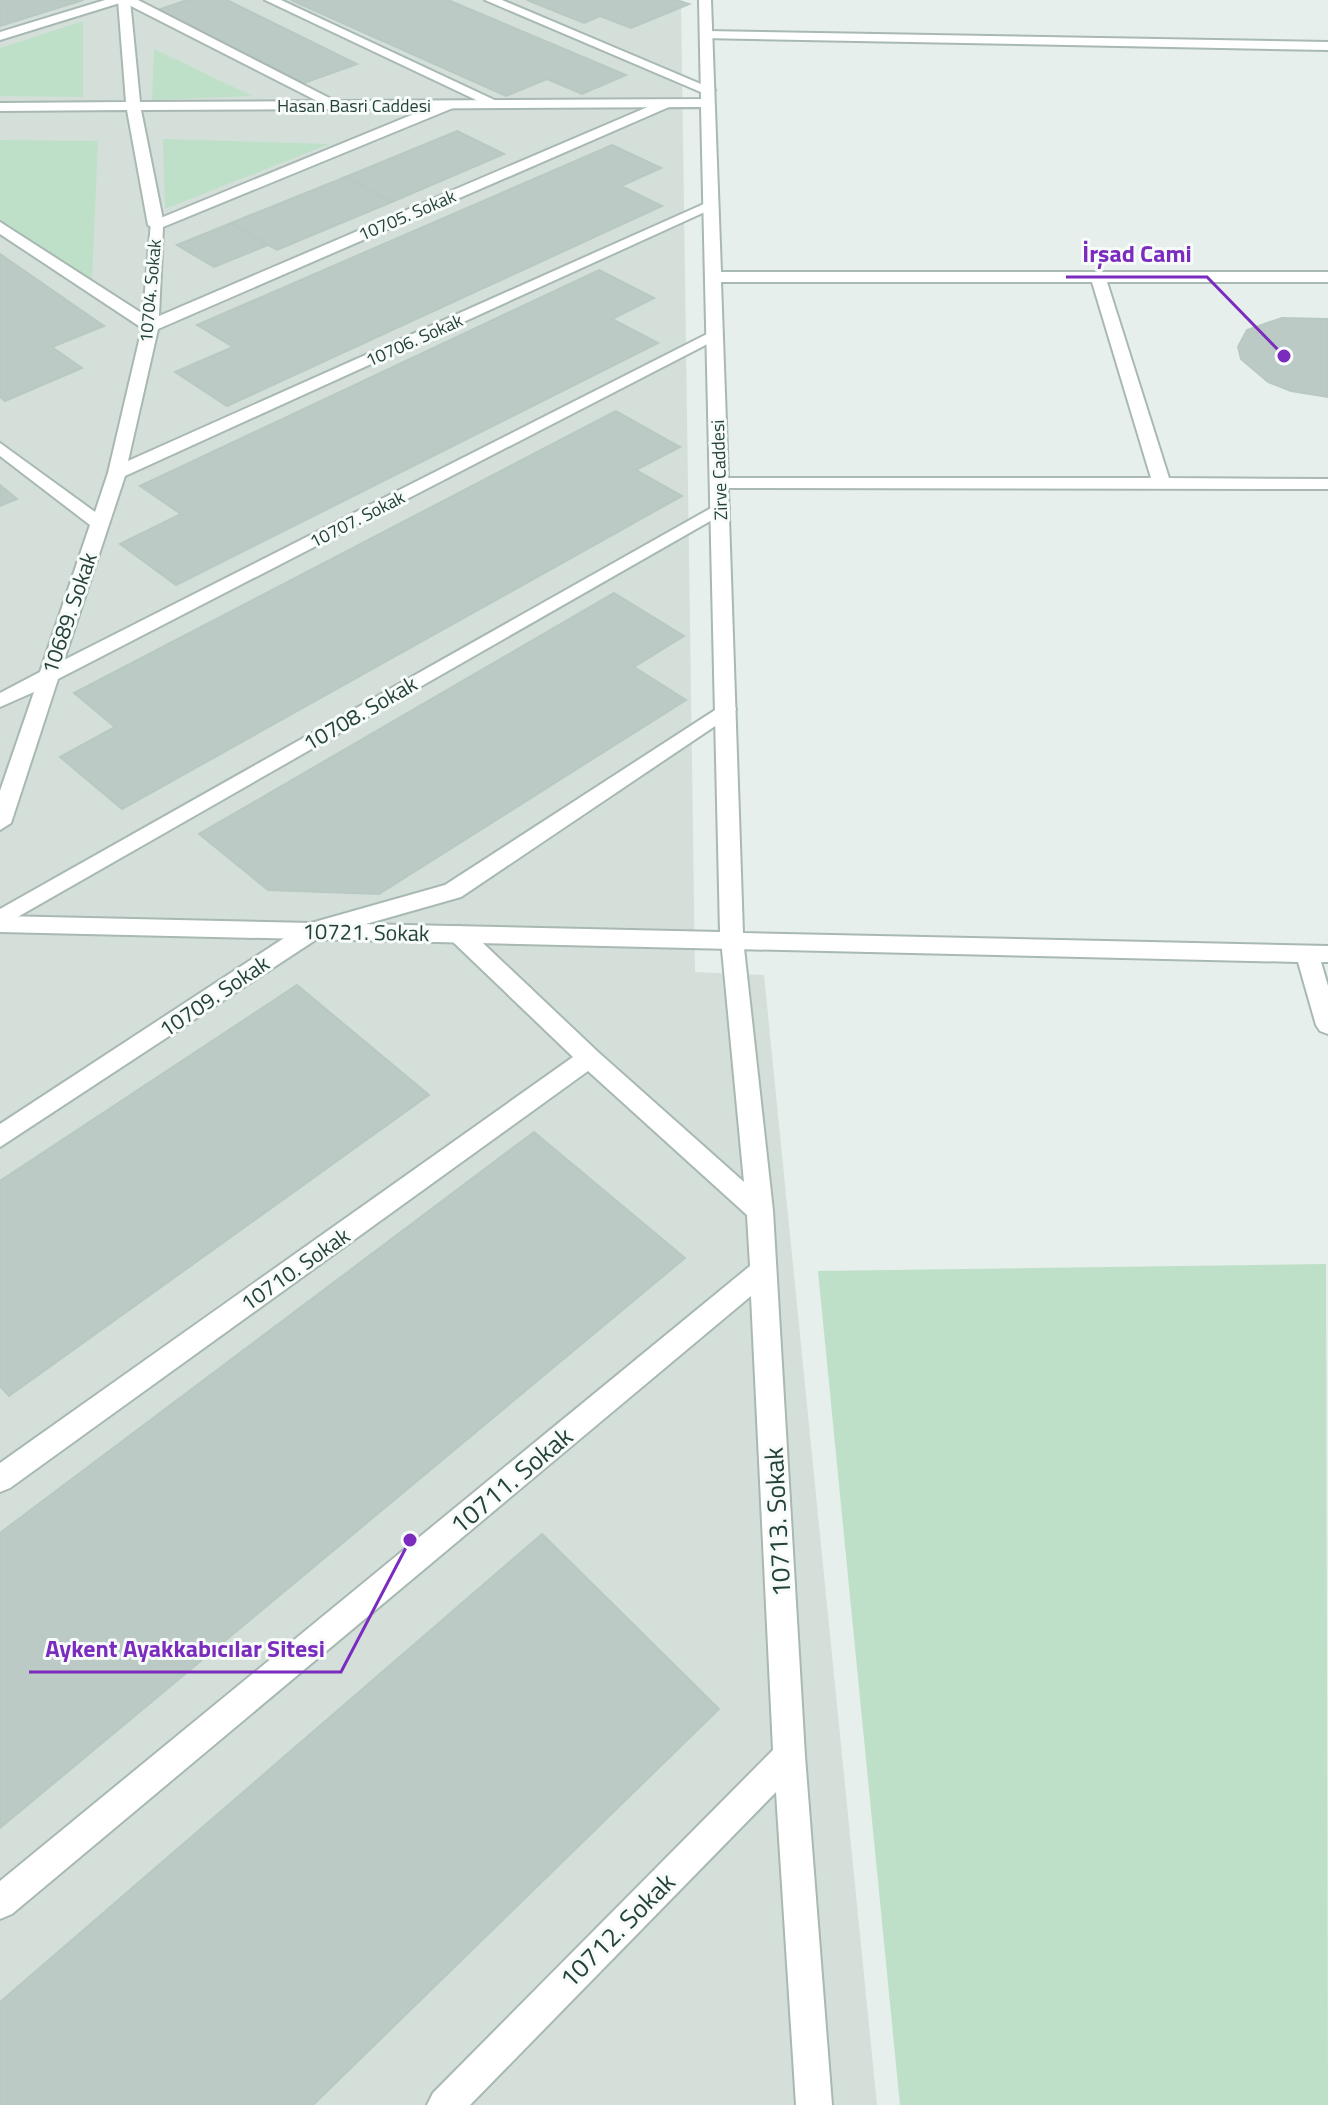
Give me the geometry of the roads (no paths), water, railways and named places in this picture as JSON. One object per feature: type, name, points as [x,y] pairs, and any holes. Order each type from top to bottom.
[{"type":"street","points":[[124,0],[133,106],[156,225]]},
{"type":"street","points":[[0,36],[124,0],[336,105]]},
{"type":"street","points":[[271,0],[496,104]]},
{"type":"street","points":[[491,0],[708,97]]},
{"type":"street","name":"Zirve Caddesi","points":[[705,0],[732,939]]},
{"type":"street","points":[[706,35],[1328,46]]},
{"type":"street","name":"Hasan Basri Caddesi","points":[[0,107],[664,104],[708,97]]},
{"type":"street","name":"10705. Sokak","points":[[150,326],[664,104]]},
{"type":"street","name":"10704. Sokak","points":[[100,524],[117,473],[150,326],[156,225],[448,105]]},
{"type":"street","name":"10706. Sokak","points":[[117,473],[711,206]]},
{"type":"street","points":[[0,227],[150,326]]},
{"type":"street","points":[[713,277],[1328,277]]},
{"type":"street","points":[[1098,277],[1162,484]]},
{"type":"street","name":"10707. Sokak","points":[[0,701],[715,336]]},
{"type":"street","name":"10689. Sokak","points":[[0,448],[100,524],[0,823]]},
{"type":"street","points":[[719,483],[1328,484]]},
{"type":"street","name":"10708. Sokak","points":[[0,922],[720,508]]},
{"type":"street","name":"10709. Sokak","points":[[0,1137],[312,931],[453,891],[726,709]]},
{"type":"street","name":"10721. Sokak","points":[[0,922],[1317,954]]},
{"type":"street","points":[[459,934],[589,1058],[760,1211]]},
{"type":"street","name":"10713. Sokak","points":[[732,939],[760,1211],[789,1756],[814,2105]]},
{"type":"street","points":[[1317,954],[1328,1025]]},
{"type":"street","name":"10710. Sokak","points":[[0,1479],[589,1058]]},
{"type":"street","name":"10711. Sokak","points":[[0,1902],[763,1271]]},
{"type":"street","name":"10712. Sokak","points":[[445,2105],[789,1756]]},
{"type":"place","name":"İrşad Cami","points":[[1284,356]]},
{"type":"place","name":"Aykent Ayakkabıcılar Sitesi","points":[[410,1540]]}]
